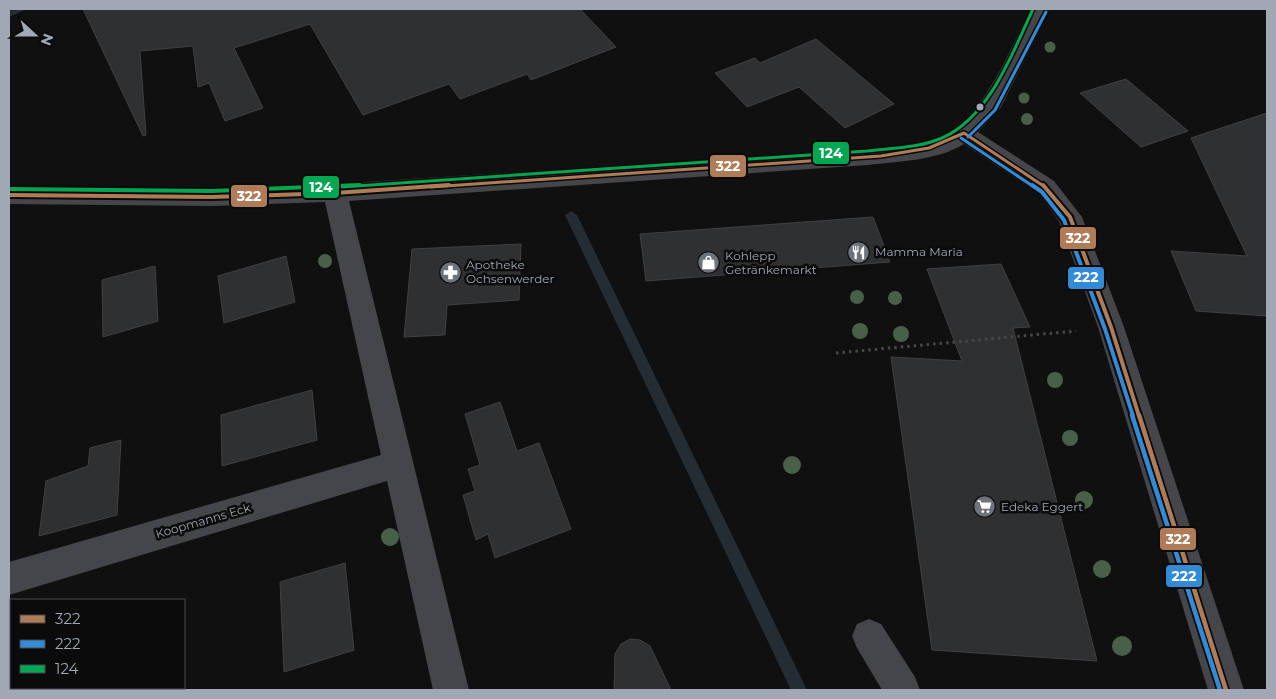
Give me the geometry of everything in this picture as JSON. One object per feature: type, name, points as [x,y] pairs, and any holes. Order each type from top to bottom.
[{"type":"street","points":[[9,195],[212,197],[335,193],[887,155],[931,149],[964,133],[990,107],[1040,9]]},
{"type":"street","points":[[964,133],[1046,187],[1070,217],[1111,327],[1226,690],[1212,690]]},
{"type":"street","points":[[335,193],[452,690]]},
{"type":"street","name":"Koopmanns Eck","points":[[9,579],[398,464]]},
{"type":"street","points":[[869,636],[902,690]]},
{"type":"path","points":[[836,353],[1111,327]]},
{"type":"building","points":[[83,9],[580,9],[616,47],[531,80],[527,74],[460,99],[449,84],[363,115],[310,24],[234,48],[263,108],[225,121],[209,83],[198,87],[193,46],[140,51],[146,135],[143,136]]},
{"type":"building","points":[[816,39],[894,104],[845,128],[799,87],[747,107],[715,73],[755,58],[760,63]]},
{"type":"building","points":[[1126,79],[1188,131],[1141,147],[1080,93]]},
{"type":"building","points":[[1267,113],[1267,316],[1196,311],[1171,251],[1247,256],[1191,138]]},
{"type":"building","points":[[873,217],[890,262],[646,281],[640,234]]},
{"type":"building","points":[[521,244],[519,300],[447,305],[445,335],[404,337],[412,249]]},
{"type":"building","points":[[286,256],[295,302],[224,323],[218,276]]},
{"type":"building","name":"Edeka Eggert","points":[[1001,264],[1030,327],[1013,328],[1097,661],[932,650],[891,357],[962,361],[927,269]]},
{"type":"building","points":[[155,266],[158,321],[103,337],[102,280]]},
{"type":"building","points":[[312,390],[317,440],[222,466],[221,415]]},
{"type":"building","points":[[500,402],[517,451],[539,443],[571,529],[495,558],[488,534],[476,540],[463,495],[475,491],[468,469],[480,465],[465,414]]},
{"type":"building","points":[[121,440],[117,515],[39,536],[46,481],[88,466],[90,448]]},
{"type":"building","points":[[345,563],[354,650],[284,672],[280,582]]},
{"type":"building","points":[[630,639],[640,640],[650,646],[671,690],[614,690],[615,654],[621,644]]},
{"type":"waterway","points":[[9,14],[23,9]]},
{"type":"waterway","points":[[571,215],[799,690]]},
{"type":"transit line","name":"124","points":[[9,189],[212,191],[335,187],[867,151],[915,145],[943,138],[958,129],[972,116],[997,82],[1033,9]]},
{"type":"transit line","name":"222","points":[[968,137],[995,110],[1046,12]]},
{"type":"transit line","name":"322","points":[[964,133],[1046,187],[1070,217],[1111,327],[1226,690]]},
{"type":"transit line","name":"322","points":[[9,195],[212,197],[335,193],[881,156],[929,148],[964,133]]},
{"type":"transit line","name":"222","points":[[961,138],[1042,192],[1064,220],[1105,329],[1220,690]]},
{"type":"place","name":"Mamma Maria","points":[[859,252]]},
{"type":"place","name":"Kohlepp Getränkemarkt","points":[[709,263]]},
{"type":"place","name":"Apotheke Ochsenwerder","points":[[450,272]]},
{"type":"place","name":"Edeka Eggert","points":[[985,507]]}]
